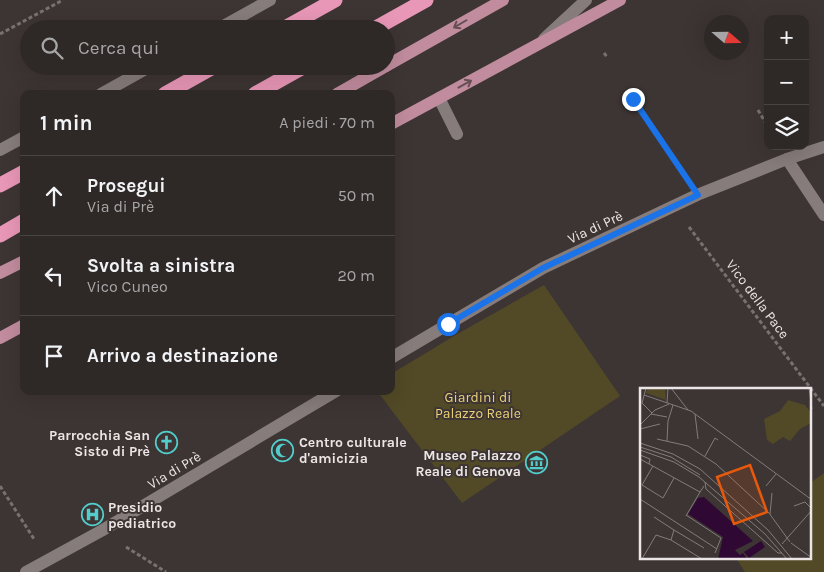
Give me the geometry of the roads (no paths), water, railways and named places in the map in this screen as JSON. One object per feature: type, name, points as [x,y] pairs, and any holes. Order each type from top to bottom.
[{"type":"highway","points":[[299,20],[335,0]]},
{"type":"highway","points":[[390,20],[426,0]]},
{"type":"highway","points":[[172,90],[199,75]]},
{"type":"highway","points":[[262,90],[289,75]]},
{"type":"highway","points":[[0,185],[20,174]]},
{"type":"highway","points":[[0,234],[20,223]]},
{"type":"main road","points":[[395,61],[503,0]]},
{"type":"main road","points":[[395,122],[620,0]]},
{"type":"main road","points":[[344,90],[370,75]]},
{"type":"main road","points":[[0,273],[20,263]]},
{"type":"main road","points":[[0,338],[20,327]]},
{"type":"street","points":[[234,20],[270,0]]},
{"type":"street","points":[[538,44],[586,0]]},
{"type":"street","points":[[108,90],[135,75]]},
{"type":"street","points":[[439,98],[457,134]]},
{"type":"street","points":[[0,150],[20,139]]},
{"type":"street","name":"Via di Prè","points":[[395,356],[543,268],[698,195],[787,159],[824,147]]},
{"type":"street","points":[[787,159],[824,215]]},
{"type":"street","name":"Via di Prè","points":[[26,572],[101,531],[329,395]]},
{"type":"place","name":"Parrocchia San Sisto di Prè","points":[[166,443]]},
{"type":"place","name":"Centro culturale d'amicizia","points":[[283,450]]},
{"type":"place","name":"Museo Palazzo Reale di Genova","points":[[537,463]]},
{"type":"place","name":"Presidio pediatrico","points":[[92,515]]},
{"type":"park label","name":"Giardini di Palazzo Reale","points":[[478,406]]}]
